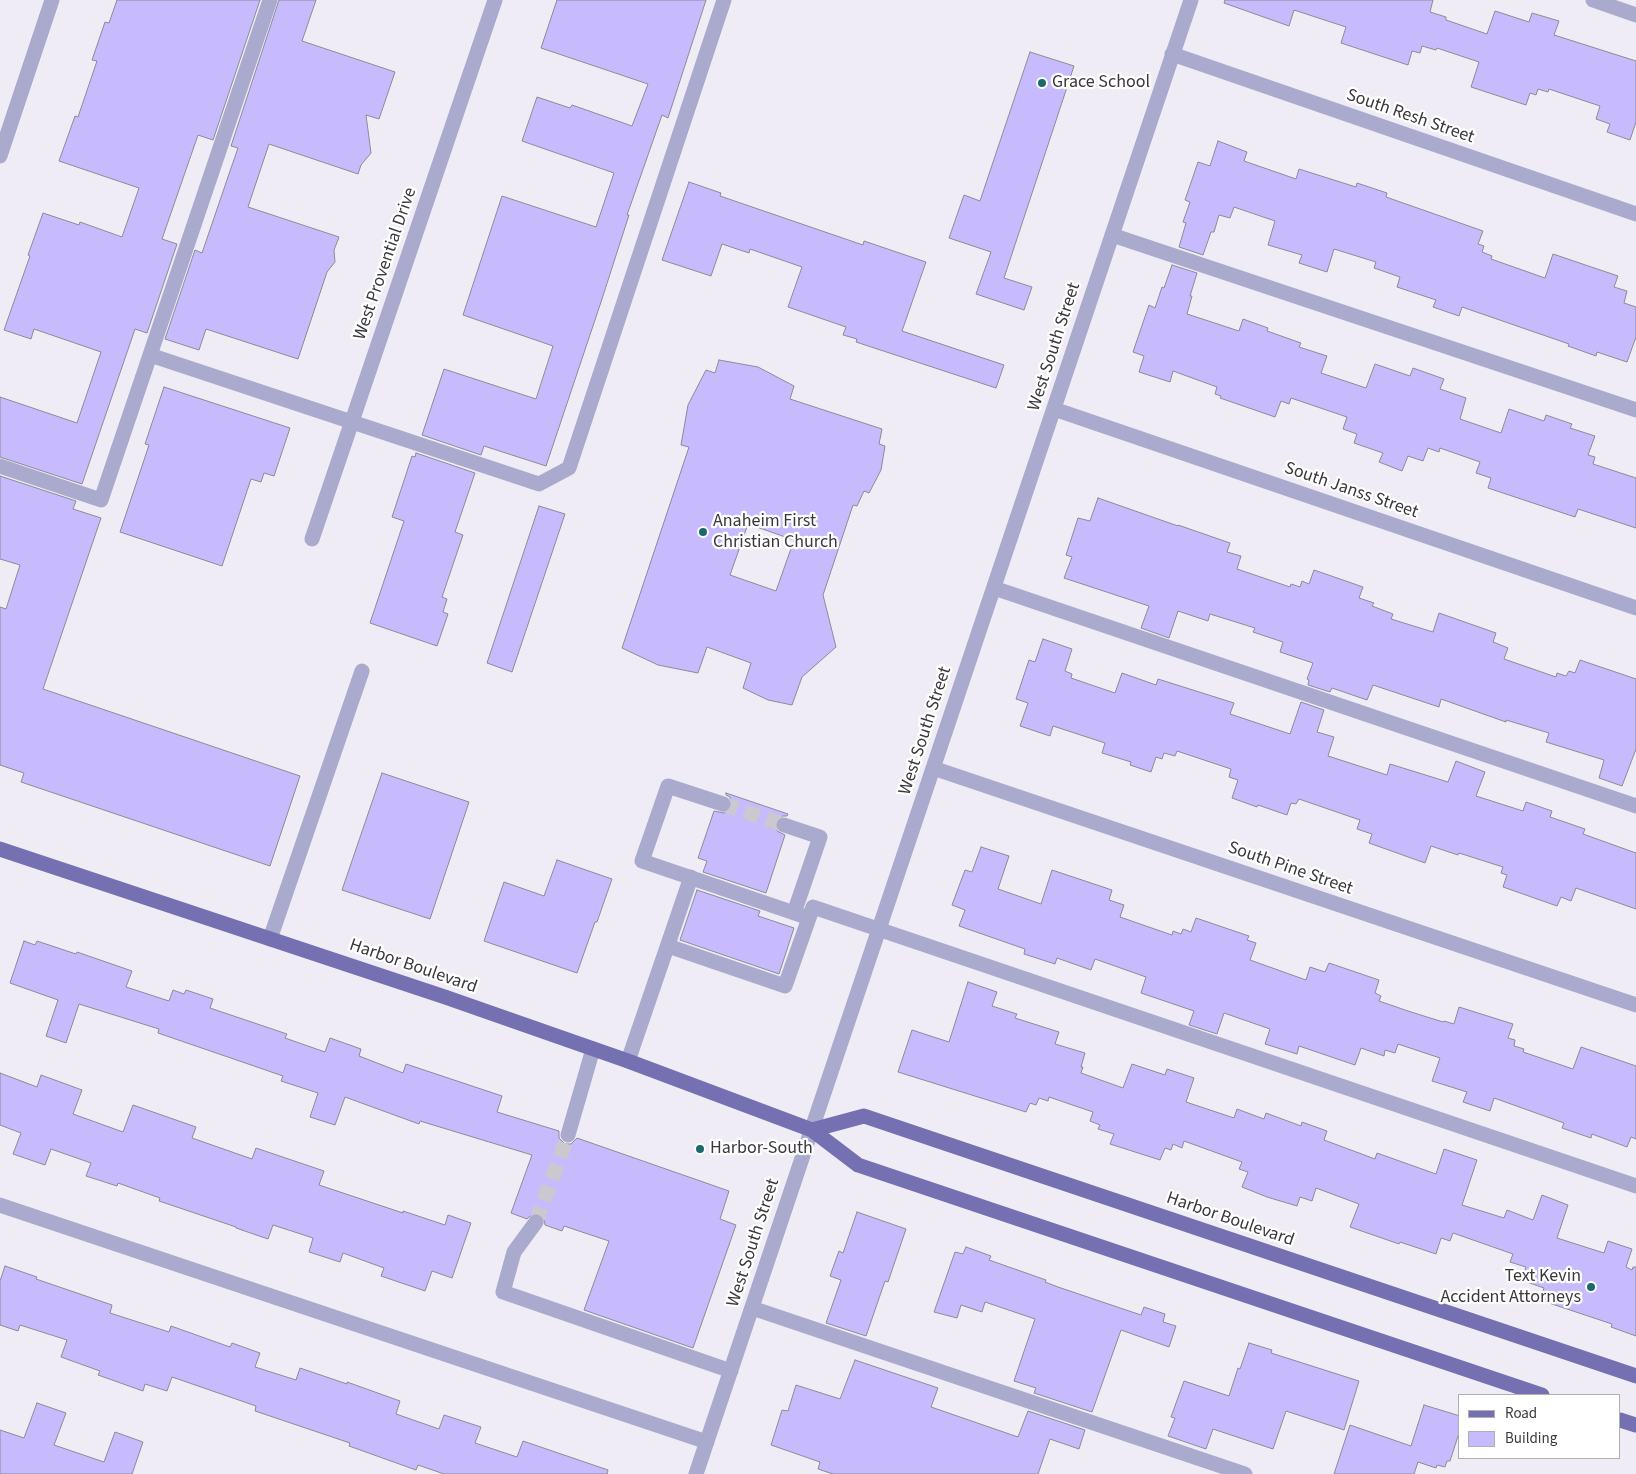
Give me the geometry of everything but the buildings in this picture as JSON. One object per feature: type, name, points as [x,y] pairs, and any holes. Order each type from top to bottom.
[{"type":"main road","name":"Harbor Boulevard","points":[[0,849],[445,997],[628,1061],[812,1130],[858,1165],[1539,1394]]},
{"type":"main road","name":"Harbor Boulevard","points":[[812,1130],[864,1116],[1636,1376]]},
{"type":"main road","points":[[1621,1420],[1636,1425]]},
{"type":"street","points":[[0,156],[52,0]]},
{"type":"street","points":[[0,466],[101,500],[270,0]]},
{"type":"street","name":"West Provential Drive","points":[[312,539],[495,0]]},
{"type":"street","points":[[150,355],[538,484],[569,468],[724,0]]},
{"type":"street","name":"West South Street","points":[[696,1474],[1190,0]]},
{"type":"street","points":[[1593,0],[1636,15]]},
{"type":"street","name":"South Resh Street","points":[[1172,54],[1636,214]]},
{"type":"street","points":[[1112,235],[1636,410]]},
{"type":"street","name":"South Janss Street","points":[[1054,409],[1636,608]]},
{"type":"street","points":[[994,588],[1636,806]]},
{"type":"street","points":[[270,939],[362,670]]},
{"type":"street","name":"South Pine Street","points":[[933,768],[1636,1005]]},
{"type":"street","points":[[722,804],[668,786],[642,861],[809,918]]},
{"type":"street","points":[[784,825],[820,837],[794,913]]},
{"type":"street","points":[[628,1061],[691,878]]},
{"type":"street","points":[[668,946],[785,986],[813,907],[1636,1186]]},
{"type":"street","points":[[568,1135],[593,1049]]},
{"type":"street","points":[[0,1205],[707,1442]]},
{"type":"street","points":[[536,1222],[514,1252],[502,1292],[731,1371]]},
{"type":"street","points":[[752,1308],[1245,1474]]},
{"type":"tunnel","points":[[723,804],[784,825]]},
{"type":"tunnel","points":[[536,1222],[568,1135]]},
{"type":"place","name":"Grace School","points":[[1042,83]]},
{"type":"place","name":"Anaheim First Christian Church","points":[[703,532]]},
{"type":"place","name":"Harbor-South","points":[[700,1149]]},
{"type":"place","name":"Text Kevin Accident Attorneys","points":[[1591,1287]]}]
